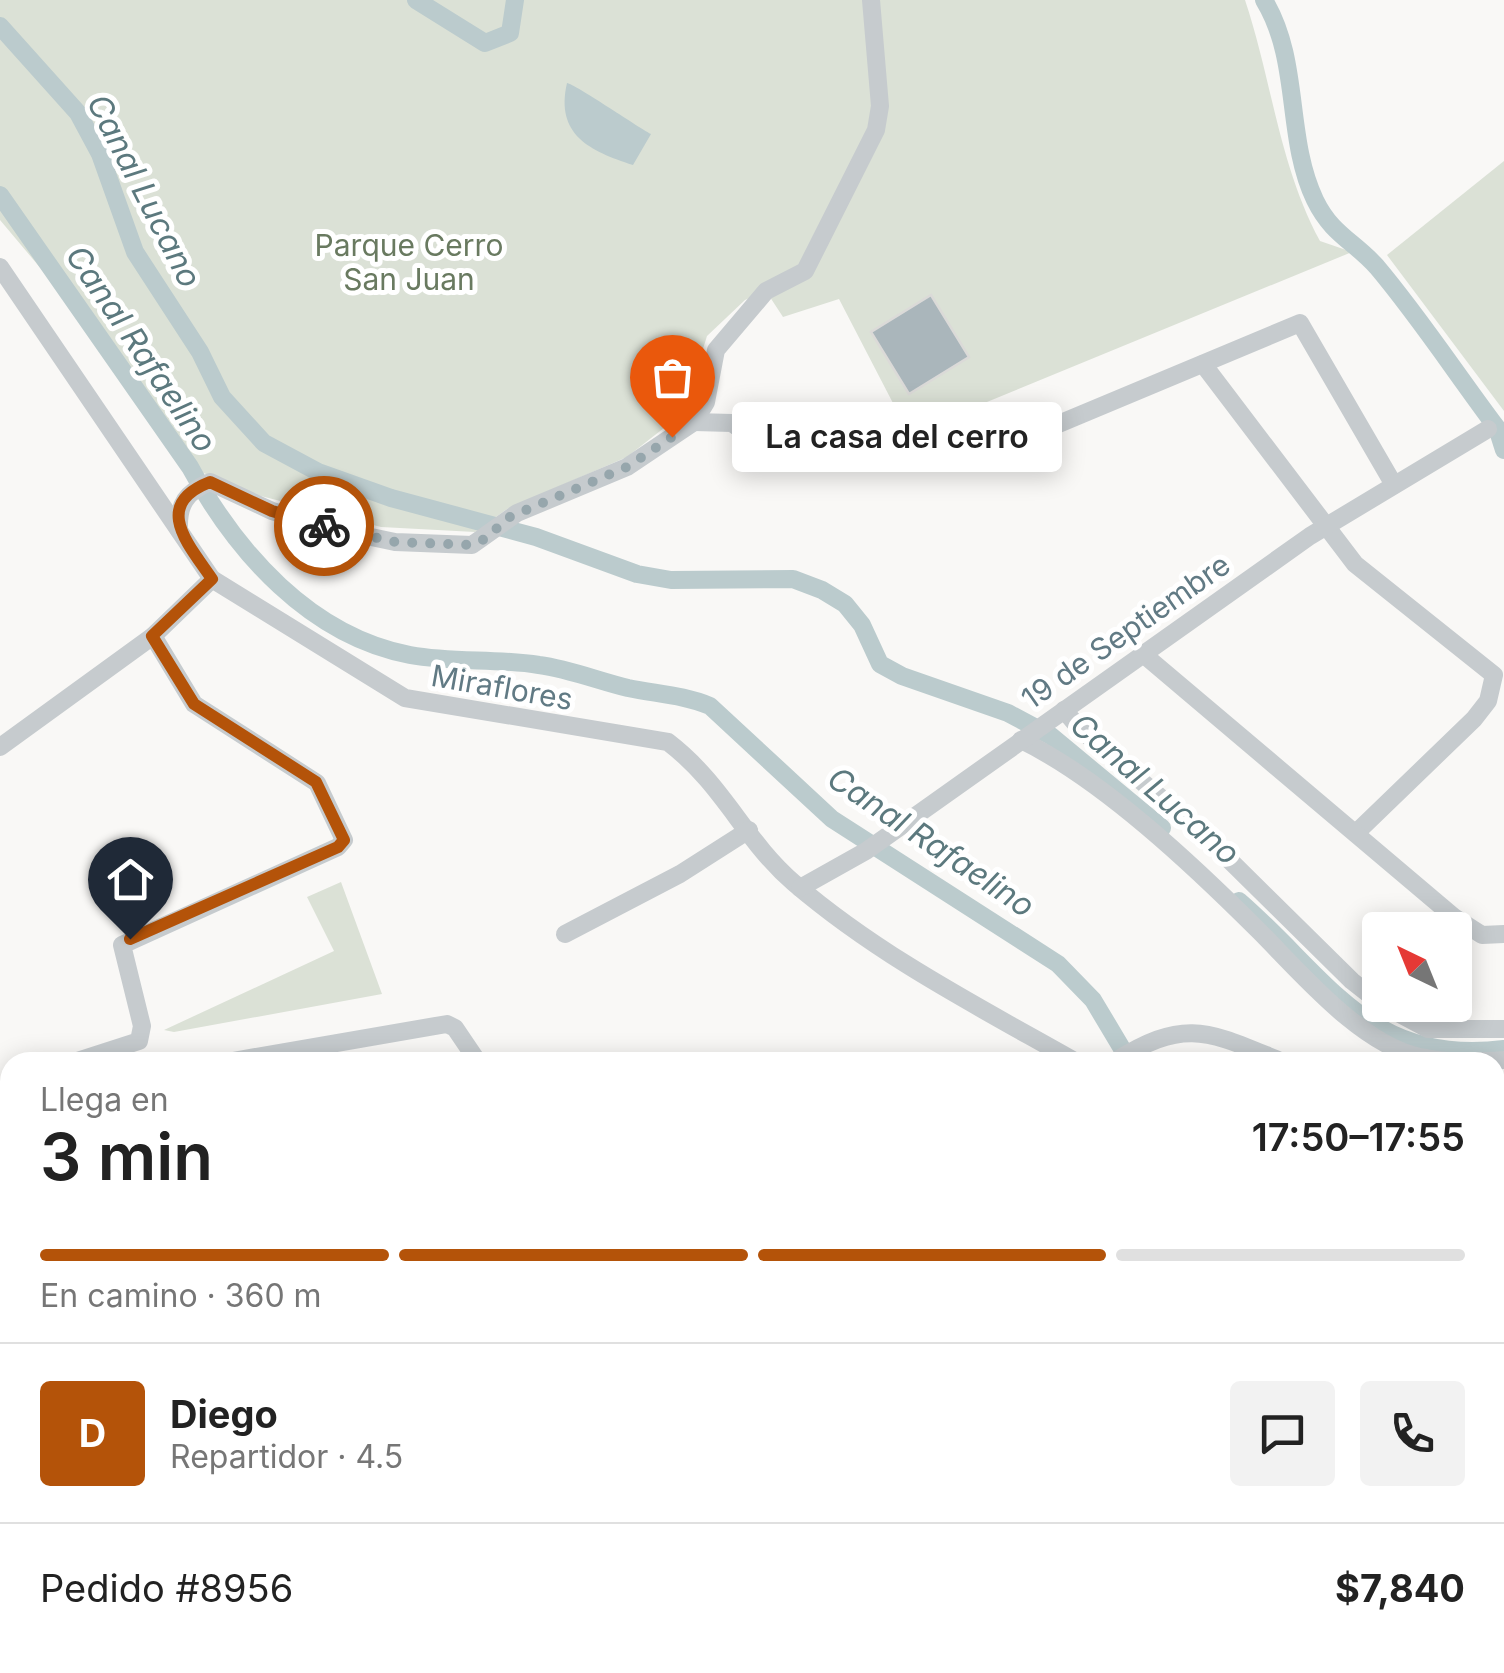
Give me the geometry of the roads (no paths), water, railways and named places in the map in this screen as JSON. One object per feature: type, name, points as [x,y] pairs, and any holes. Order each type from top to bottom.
[{"type":"street","points":[[179,530],[180,508],[202,485],[272,511],[395,542],[472,545],[489,537],[505,519],[627,467],[694,422],[706,402],[716,350],[766,290],[805,271],[876,130],[880,106],[871,0]]},
{"type":"street","name":"Miraflores","points":[[0,266],[212,579],[405,698],[668,742],[702,768],[748,830],[800,888],[868,942],[1059,1052]]},
{"type":"street","points":[[694,422],[732,423],[759,444],[907,455],[984,455],[1300,323],[1394,485]]},
{"type":"street","points":[[1203,364],[1355,564],[1499,676],[1488,702],[1474,719],[1357,832]]},
{"type":"street","name":"19 de Septiembre","points":[[800,888],[884,838],[1327,526],[1488,429]]},
{"type":"street","points":[[0,747],[152,636],[212,579]]},
{"type":"street","points":[[105,1052],[139,1041],[142,1026],[122,945],[338,847],[344,840],[316,782],[194,704],[152,636]]},
{"type":"street","points":[[1143,654],[1454,916],[1482,935],[1504,934]]},
{"type":"street","points":[[1064,710],[1080,729],[1200,831],[1362,988]]},
{"type":"street","points":[[1025,738],[1056,757],[1179,857],[1316,992],[1371,1033],[1408,1052]]},
{"type":"street","points":[[565,934],[680,874],[748,830]]},
{"type":"street","points":[[1414,1022],[1428,1030],[1504,1029]]},
{"type":"street","points":[[285,1052],[448,1024],[456,1028],[472,1052]]},
{"type":"street","points":[[1130,1052],[1170,1033],[1209,1032],[1258,1052]]},
{"type":"waterway","name":"Canal Lucano","points":[[416,0],[485,43],[510,33],[515,0]]},
{"type":"waterway","points":[[1264,0],[1283,48],[1300,151],[1315,200],[1336,230],[1377,267],[1408,306],[1497,428],[1504,450]]},
{"type":"waterway","name":"Canal Lucano","points":[[0,26],[78,113],[100,154],[135,252],[200,352],[222,397],[264,443],[318,472],[391,498],[536,537],[637,574],[671,580],[793,579],[822,590],[845,604],[862,625],[880,664],[902,676],[1008,713],[1051,736],[1162,828]]},
{"type":"waterway","name":"Canal Rafaelino","points":[[0,195],[230,530],[253,559],[309,610],[340,630],[410,655],[550,667],[710,706],[832,819],[1058,964],[1093,1000],[1124,1052]]},
{"type":"waterway","name":"Canal Lucano","points":[[1239,901],[1326,986],[1384,1030],[1418,1044],[1458,1051],[1504,1049]]},
{"type":"place","name":"La casa del cerro","points":[[672,437]]},
{"type":"park label","name":"Parque Cerro San Juan","points":[[409,263]]}]
